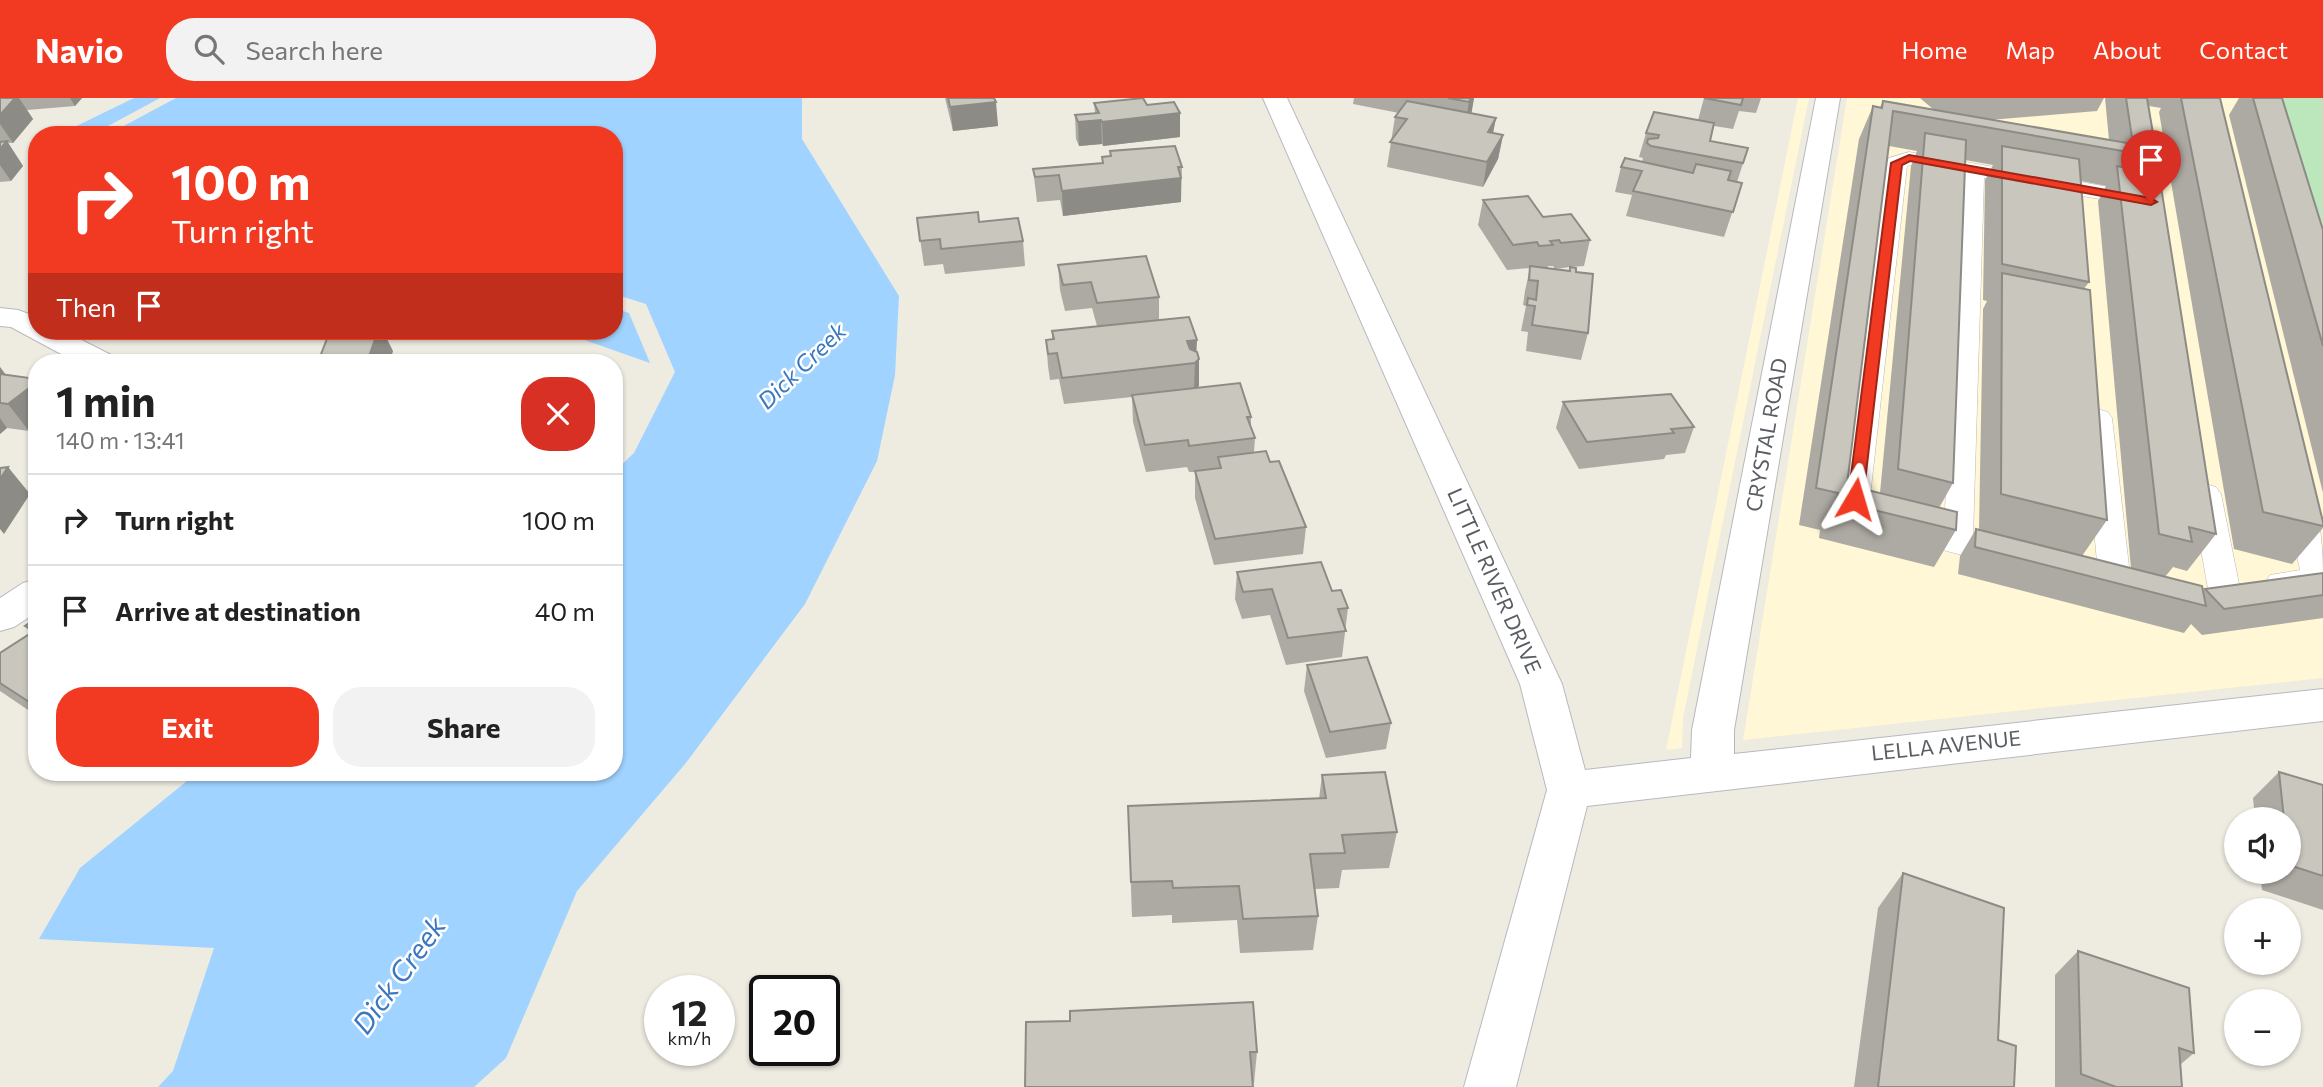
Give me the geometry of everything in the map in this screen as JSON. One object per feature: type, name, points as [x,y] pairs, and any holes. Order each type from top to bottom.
[{"type":"street","name":"LITTLE RIVER DRIVE","points":[[1275,98],[1541,684],[1569,790],[1490,1087]]},
{"type":"street","name":"CRYSTAL ROAD","points":[[1713,772],[1713,730],[1828,98]]},
{"type":"street","points":[[0,317],[18,318],[28,324]]},
{"type":"street","points":[[58,340],[85,354]]},
{"type":"street","points":[[0,617],[28,599]]},
{"type":"street","name":"LELLA AVENUE","points":[[1569,790],[2323,705]]},
{"type":"lane","points":[[2036,564],[1875,522],[1855,499],[1897,163],[1909,158],[2151,202]]},
{"type":"lane","points":[[1958,543],[1973,169]]},
{"type":"lane","points":[[2149,174],[2156,228]]},
{"type":"lane","points":[[2074,188],[2077,215]]},
{"type":"lane","points":[[2089,577],[2126,587],[2096,393]]},
{"type":"lane","points":[[2201,468],[2211,590],[2317,579],[2293,471]]},
{"type":"shaded area","points":[[1798,98],[1809,98],[1683,718],[1682,748],[1666,750]]},
{"type":"shaded area","points":[[1847,98],[2251,98],[2323,356],[2323,678],[1743,740]]},
{"type":"green space","points":[[2251,98],[2323,98],[2323,356]]},
{"type":"water","points":[[134,98],[160,98],[108,126],[76,126]]},
{"type":"water","name":"Dick Creek","points":[[176,98],[802,98],[802,139],[899,296],[895,375],[877,461],[805,604],[685,764],[577,891],[506,1058],[474,1087],[158,1087],[173,1071],[214,948],[39,939],[80,868],[187,781],[623,781],[623,463],[634,453],[675,372],[646,304],[623,297],[623,126],[124,126]]},
{"type":"water","points":[[623,311],[629,313],[650,363],[585,340],[623,340]]},
{"type":"building","points":[[0,98],[15,98],[0,115]]},
{"type":"building","points":[[948,98],[994,98],[996,102],[950,107]]},
{"type":"building","points":[[1143,98],[1147,105],[1174,102],[1180,113],[1102,122],[1078,122],[1075,115],[1099,113],[1094,103]]},
{"type":"building","points":[[1448,98],[1471,98],[1469,102]]},
{"type":"building","points":[[1704,98],[1743,98],[1741,105]]},
{"type":"building","points":[[2126,98],[2147,98],[2157,157],[1893,111],[1847,485],[1957,512],[1956,530],[1837,501],[1838,493],[1816,488],[1873,106],[1882,108],[1883,101],[2133,144]]},
{"type":"building","points":[[2181,98],[2220,98],[2323,526],[2263,512]]},
{"type":"building","points":[[2253,98],[2282,98],[2323,230],[2323,346]]},
{"type":"building","points":[[1407,101],[1496,118],[1488,132],[1503,135],[1487,162],[1390,142],[1407,119],[1395,117]]},
{"type":"building","points":[[1654,112],[1714,123],[1710,141],[1748,148],[1743,163],[1651,146],[1647,143],[1648,139],[1658,138],[1659,135],[1646,133]]},
{"type":"building","points":[[1925,133],[1966,140],[1953,483],[1898,469]]},
{"type":"building","points":[[1175,146],[1182,167],[1178,167],[1181,178],[1062,191],[1059,175],[1035,177],[1033,169],[1103,163],[1102,157],[1111,156],[1110,151]]},
{"type":"building","points":[[2002,146],[2079,159],[2089,282],[2002,264]]},
{"type":"building","points":[[1625,158],[1693,173],[1696,164],[1731,171],[1728,180],[1742,183],[1733,212],[1633,191],[1642,171],[1621,167]]},
{"type":"building","points":[[2117,166],[2159,174],[2216,534],[2189,527],[2192,542],[2159,534]]},
{"type":"building","points":[[1528,196],[1543,217],[1571,214],[1590,240],[1561,243],[1559,240],[1550,241],[1553,245],[1539,246],[1537,242],[1513,245],[1483,200]]},
{"type":"building","points":[[978,212],[979,222],[1018,218],[1023,241],[941,249],[940,239],[920,241],[917,218]]},
{"type":"building","points":[[1146,256],[1159,297],[1097,303],[1091,282],[1063,285],[1058,265]]},
{"type":"building","points":[[1530,266],[1570,271],[1570,267],[1576,268],[1576,272],[1593,274],[1588,333],[1532,325],[1535,306],[1527,305],[1528,298],[1536,300],[1538,281],[1529,280]]},
{"type":"building","points":[[2002,273],[2090,290],[2107,520],[2001,494]]},
{"type":"building","points":[[1189,317],[1197,340],[1187,341],[1190,349],[1197,352],[1199,359],[1195,363],[1062,378],[1057,353],[1048,354],[1046,340],[1054,339],[1052,331]]},
{"type":"building","points":[[327,340],[375,340],[370,354],[321,354]]},
{"type":"building","points":[[0,374],[28,378],[28,389],[8,404],[0,403]]},
{"type":"building","points":[[1240,383],[1251,417],[1247,417],[1255,438],[1189,446],[1188,440],[1145,445],[1132,395]]},
{"type":"building","points":[[1671,394],[1694,427],[1671,429],[1674,433],[1587,442],[1563,402]]},
{"type":"building","points":[[1266,451],[1270,462],[1279,461],[1306,527],[1215,539],[1195,471],[1221,468],[1218,457]]},
{"type":"building","points":[[8,467],[0,479],[0,468]]},
{"type":"building","points":[[1976,529],[2202,586],[2206,606],[1975,547]]},
{"type":"building","points":[[1321,562],[1332,591],[1341,590],[1348,608],[1338,609],[1346,631],[1288,638],[1272,589],[1243,592],[1237,572]]},
{"type":"building","points":[[2323,573],[2323,595],[2224,609],[2205,589]]},
{"type":"building","points":[[28,635],[28,701],[0,683],[0,653]]},
{"type":"building","points":[[1367,657],[1391,723],[1330,732],[1307,665]]},
{"type":"building","points":[[1385,772],[1397,832],[1342,835],[1345,853],[1310,854],[1318,916],[1243,919],[1239,886],[1173,888],[1172,881],[1131,882],[1128,806],[1326,798],[1322,775]]},
{"type":"building","points":[[2279,772],[2323,785],[2323,876],[2301,869],[2301,807],[2283,807]]},
{"type":"building","points":[[1903,873],[2004,908],[1998,1040],[2016,1046],[2014,1087],[1878,1087]]},
{"type":"building","points":[[2078,951],[2189,988],[2194,1053],[2179,1048],[2182,1087],[2116,1087],[2081,1074]]},
{"type":"building","points":[[1253,1002],[1257,1052],[1250,1052],[1253,1087],[1025,1087],[1026,1022],[1070,1021],[1070,1011]]},
{"type":"route","points":[[1855,499],[1897,163],[1909,158],[2151,202]]}]
